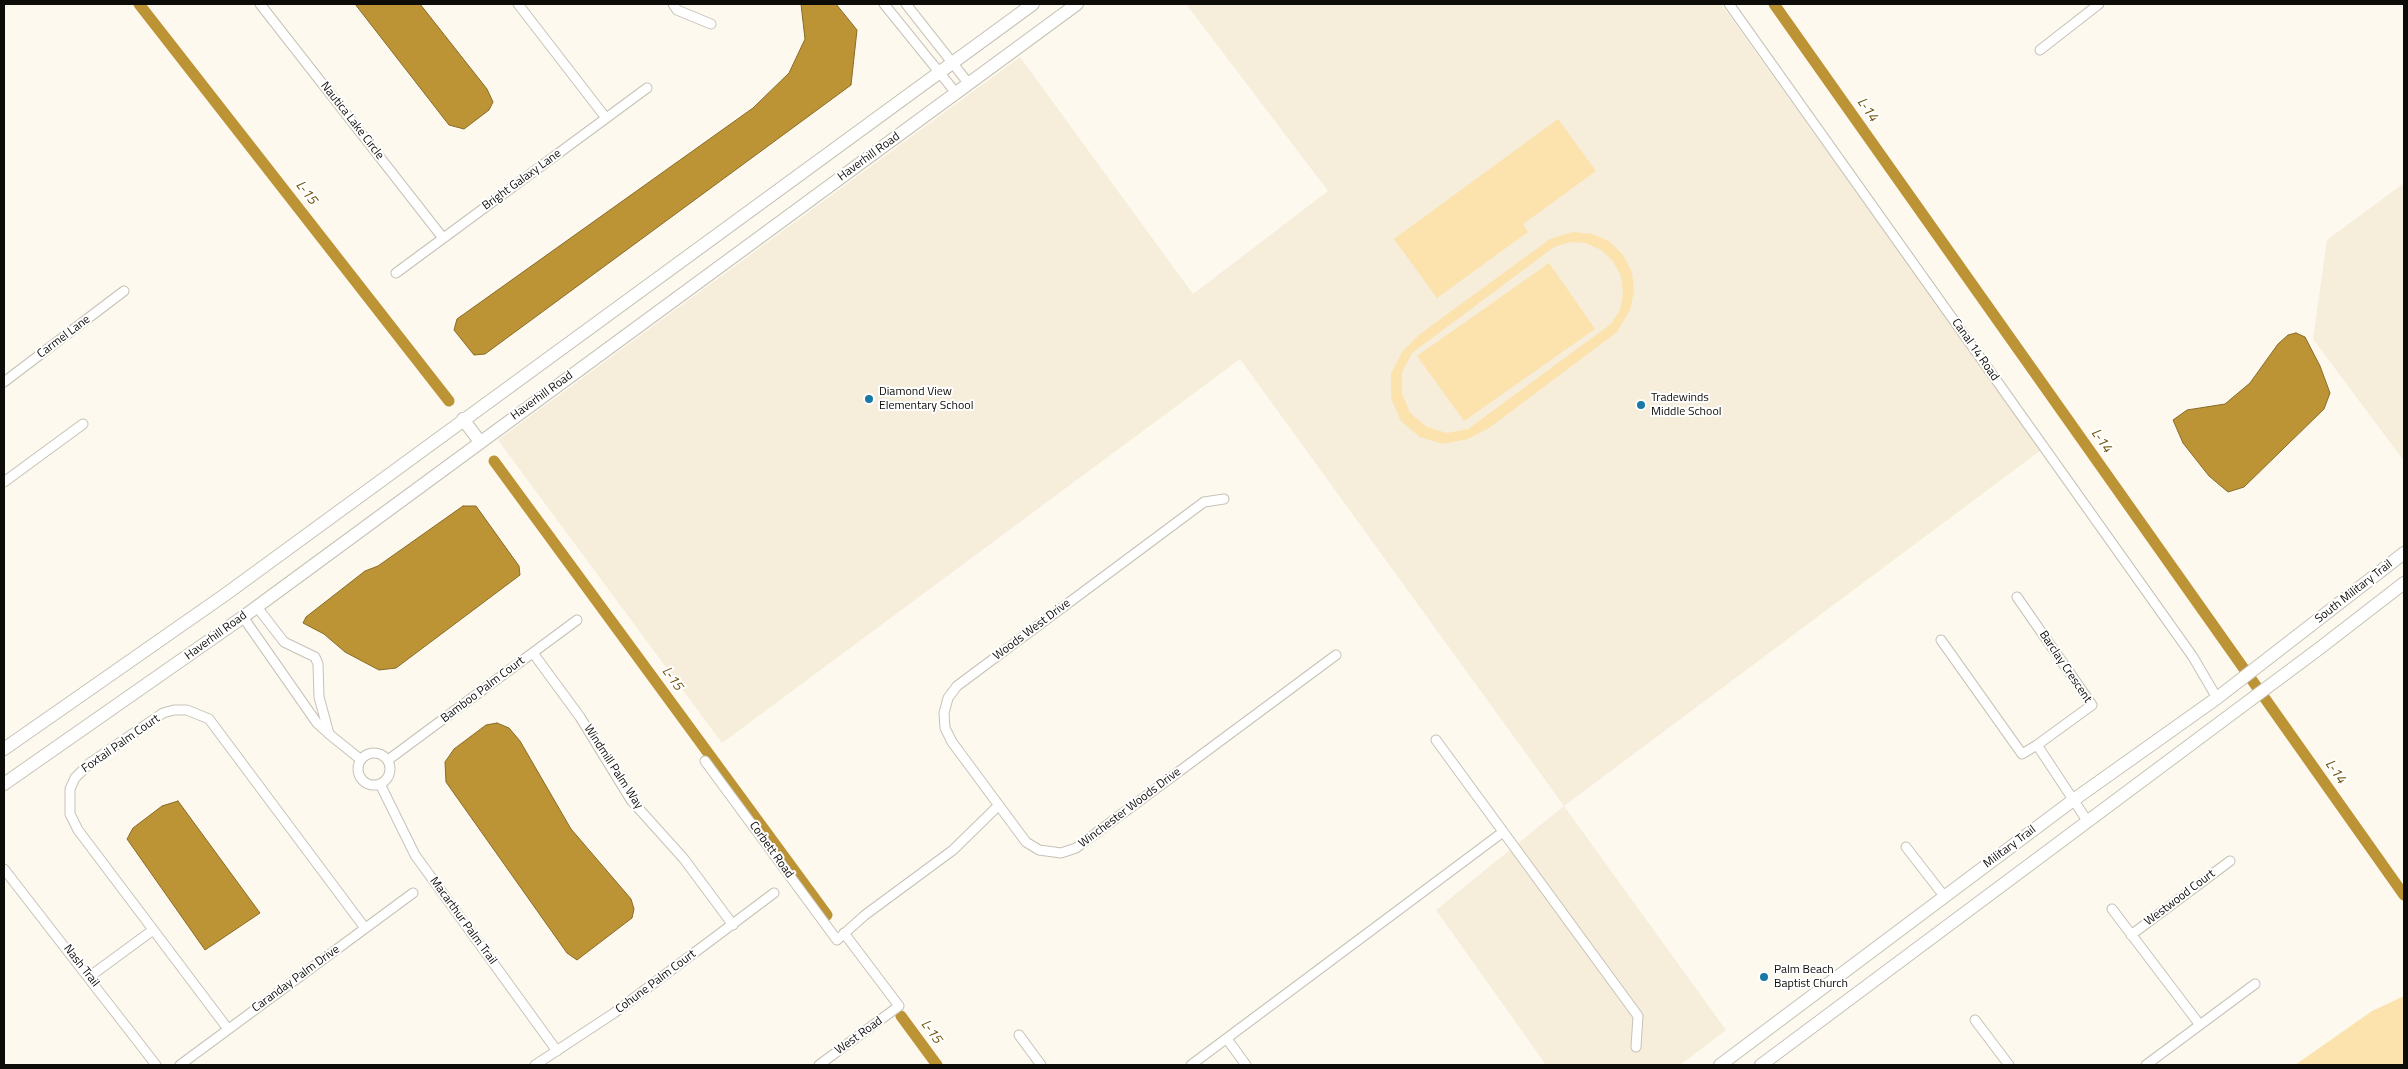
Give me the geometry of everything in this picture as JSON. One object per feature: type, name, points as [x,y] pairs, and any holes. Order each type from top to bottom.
[{"type":"street","name":"Nautica Lake Circle","points":[[260,4],[443,238]]},
{"type":"street","points":[[518,4],[606,118]]},
{"type":"street","points":[[673,4],[677,10],[711,24]]},
{"type":"street","points":[[884,4],[956,94]]},
{"type":"street","points":[[906,4],[970,84]]},
{"type":"street","points":[[4,749],[226,594],[938,71],[1033,4]]},
{"type":"street","name":"Haverhill Road","points":[[4,784],[257,607],[970,84],[1076,4]]},
{"type":"street","name":"Canal 14 Road","points":[[1729,4],[2193,657],[2217,698]]},
{"type":"street","points":[[2040,50],[2099,4]]},
{"type":"street","name":"Bright Galaxy Lane","points":[[396,273],[646,88]]},
{"type":"street","name":"Carmel Lane","points":[[4,382],[124,291]]},
{"type":"street","points":[[463,419],[480,442]]},
{"type":"street","points":[[4,482],[82,424]]},
{"type":"street","name":"Woods West Drive","points":[[998,805],[948,735],[944,713],[952,692],[957,686],[1204,502],[1224,499]]},
{"type":"street","name":"South Military Trail","points":[[2304,632],[2404,553]]},
{"type":"street","name":"South Military Trail","points":[[2088,822],[2404,583]]},
{"type":"street","name":"Barclay Crescent","points":[[1941,640],[2022,754],[2092,705],[2017,597]]},
{"type":"street","points":[[257,607],[284,642],[315,656],[318,664],[319,697],[329,734]]},
{"type":"street","points":[[243,617],[317,723],[360,760]]},
{"type":"street","name":"Bamboo Palm Court","points":[[388,760],[577,620]]},
{"type":"street","name":"Military Trail","points":[[1720,1065],[2072,801],[2217,698],[2304,632]]},
{"type":"street","name":"Windmill Palm Way","points":[[533,653],[580,717],[632,800],[684,859],[733,925]]},
{"type":"street","name":"Winchester Woods Drive","points":[[998,805],[1021,836],[1032,847],[1054,854],[1076,848],[1336,655]]},
{"type":"street","name":"Foxtail Palm Court","points":[[228,1029],[78,830],[70,814],[70,789],[81,771],[163,713],[174,710],[187,710],[209,719],[365,928]]},
{"type":"street","points":[[1436,740],[1638,1016],[1636,1048]]},
{"type":"street","points":[[1761,1065],[2088,822],[2072,801],[2037,745]]},
{"type":"street","points":[[374,752],[380,753],[388,760],[390,774],[380,784],[369,784],[360,777],[358,765],[364,755],[374,752]]},
{"type":"street","name":"Corbett Road","points":[[705,761],[837,940],[844,933]]},
{"type":"street","name":"Macarthur Palm Trail","points":[[380,784],[415,855],[557,1051]]},
{"type":"street","points":[[844,933],[953,850],[998,805]]},
{"type":"street","points":[[1191,1065],[1504,832]]},
{"type":"street","points":[[1906,847],[1944,896]]},
{"type":"street","name":"Westwood Court","points":[[2132,935],[2230,861]]},
{"type":"street","name":"Nash Trail","points":[[4,869],[156,1065]]},
{"type":"street","name":"Caranday Palm Drive","points":[[180,1065],[413,893]]},
{"type":"street","name":"Cohune Palm Court","points":[[536,1065],[614,1013],[774,893]]},
{"type":"street","name":"Westwood Court","points":[[2112,909],[2200,1025]]},
{"type":"street","points":[[89,977],[154,930]]},
{"type":"street","name":"West Road","points":[[819,1065],[899,1006],[844,933]]},
{"type":"street","points":[[2146,1065],[2255,984]]},
{"type":"street","points":[[1975,1020],[2009,1065]]},
{"type":"street","points":[[1018,1035],[1041,1065]]},
{"type":"street","points":[[1227,1039],[1246,1065]]},
{"type":"shaded area","points":[[355,4],[420,4],[487,89],[493,102],[489,110],[464,129],[449,125]]},
{"type":"shaded area","points":[[801,4],[836,4],[857,30],[851,85],[485,354],[474,355],[454,330],[457,319],[753,108],[789,73],[805,39]]},
{"type":"shaded area","name":"Tradewinds Middle School","points":[[1186,4],[1721,4],[2041,450],[1564,806],[1240,359],[722,743],[498,440],[1020,57],[1193,294],[1328,191]]},
{"type":"shaded area","points":[[1558,119],[1596,171],[1523,224],[1528,232],[1437,298],[1394,239]]},
{"type":"shaded area","points":[[2404,183],[2404,461],[2313,339],[2327,240]]},
{"type":"shaded area","points":[[1573,232],[1592,234],[1609,241],[1623,255],[1632,272],[1634,291],[1630,310],[1617,332],[1489,428],[1468,439],[1443,444],[1420,437],[1401,421],[1391,398],[1391,374],[1402,352],[1420,334],[1550,239]],"holes":[[[1570,242],[1586,243],[1601,250],[1613,261],[1621,276],[1623,293],[1620,310],[1611,324],[1468,429],[1447,433],[1427,427],[1410,413],[1402,393],[1402,372],[1412,353],[1554,247]]]},
{"type":"shaded area","points":[[1549,263],[1595,329],[1464,421],[1417,356]]},
{"type":"shaded area","points":[[2296,333],[2305,337],[2320,366],[2330,393],[2324,409],[2244,487],[2228,492],[2209,476],[2183,443],[2173,420],[2187,410],[2225,404],[2250,383],[2278,344],[2288,335]]},
{"type":"shaded area","points":[[463,506],[476,506],[519,566],[520,575],[396,668],[379,670],[345,652],[324,634],[303,623],[306,617],[365,571],[378,566]]},
{"type":"shaded area","points":[[497,723],[509,728],[520,741],[571,829],[631,899],[634,909],[632,918],[577,960],[567,953],[446,782],[445,762],[454,749],[486,725]]},
{"type":"shaded area","points":[[178,801],[260,913],[205,950],[127,839],[133,828],[162,806]]},
{"type":"shaded area","points":[[1564,806],[1726,1030],[1680,1065],[1546,1065],[1436,910]]},
{"type":"shaded area","points":[[2404,996],[2404,1065],[2295,1065],[2372,1011]]},
{"type":"waterway","name":"L-15","points":[[139,4],[449,401]]},
{"type":"waterway","name":"L-14","points":[[1774,4],[2404,895]]},
{"type":"waterway","name":"L-15","points":[[494,461],[827,915]]},
{"type":"waterway","name":"L-15","points":[[901,1016],[937,1065]]},
{"type":"place","name":"Diamond View Elementary School","points":[[869,399]]},
{"type":"place","name":"Tradewinds Middle School","points":[[1641,405]]},
{"type":"place","name":"Palm Beach Baptist Church","points":[[1764,977]]}]
